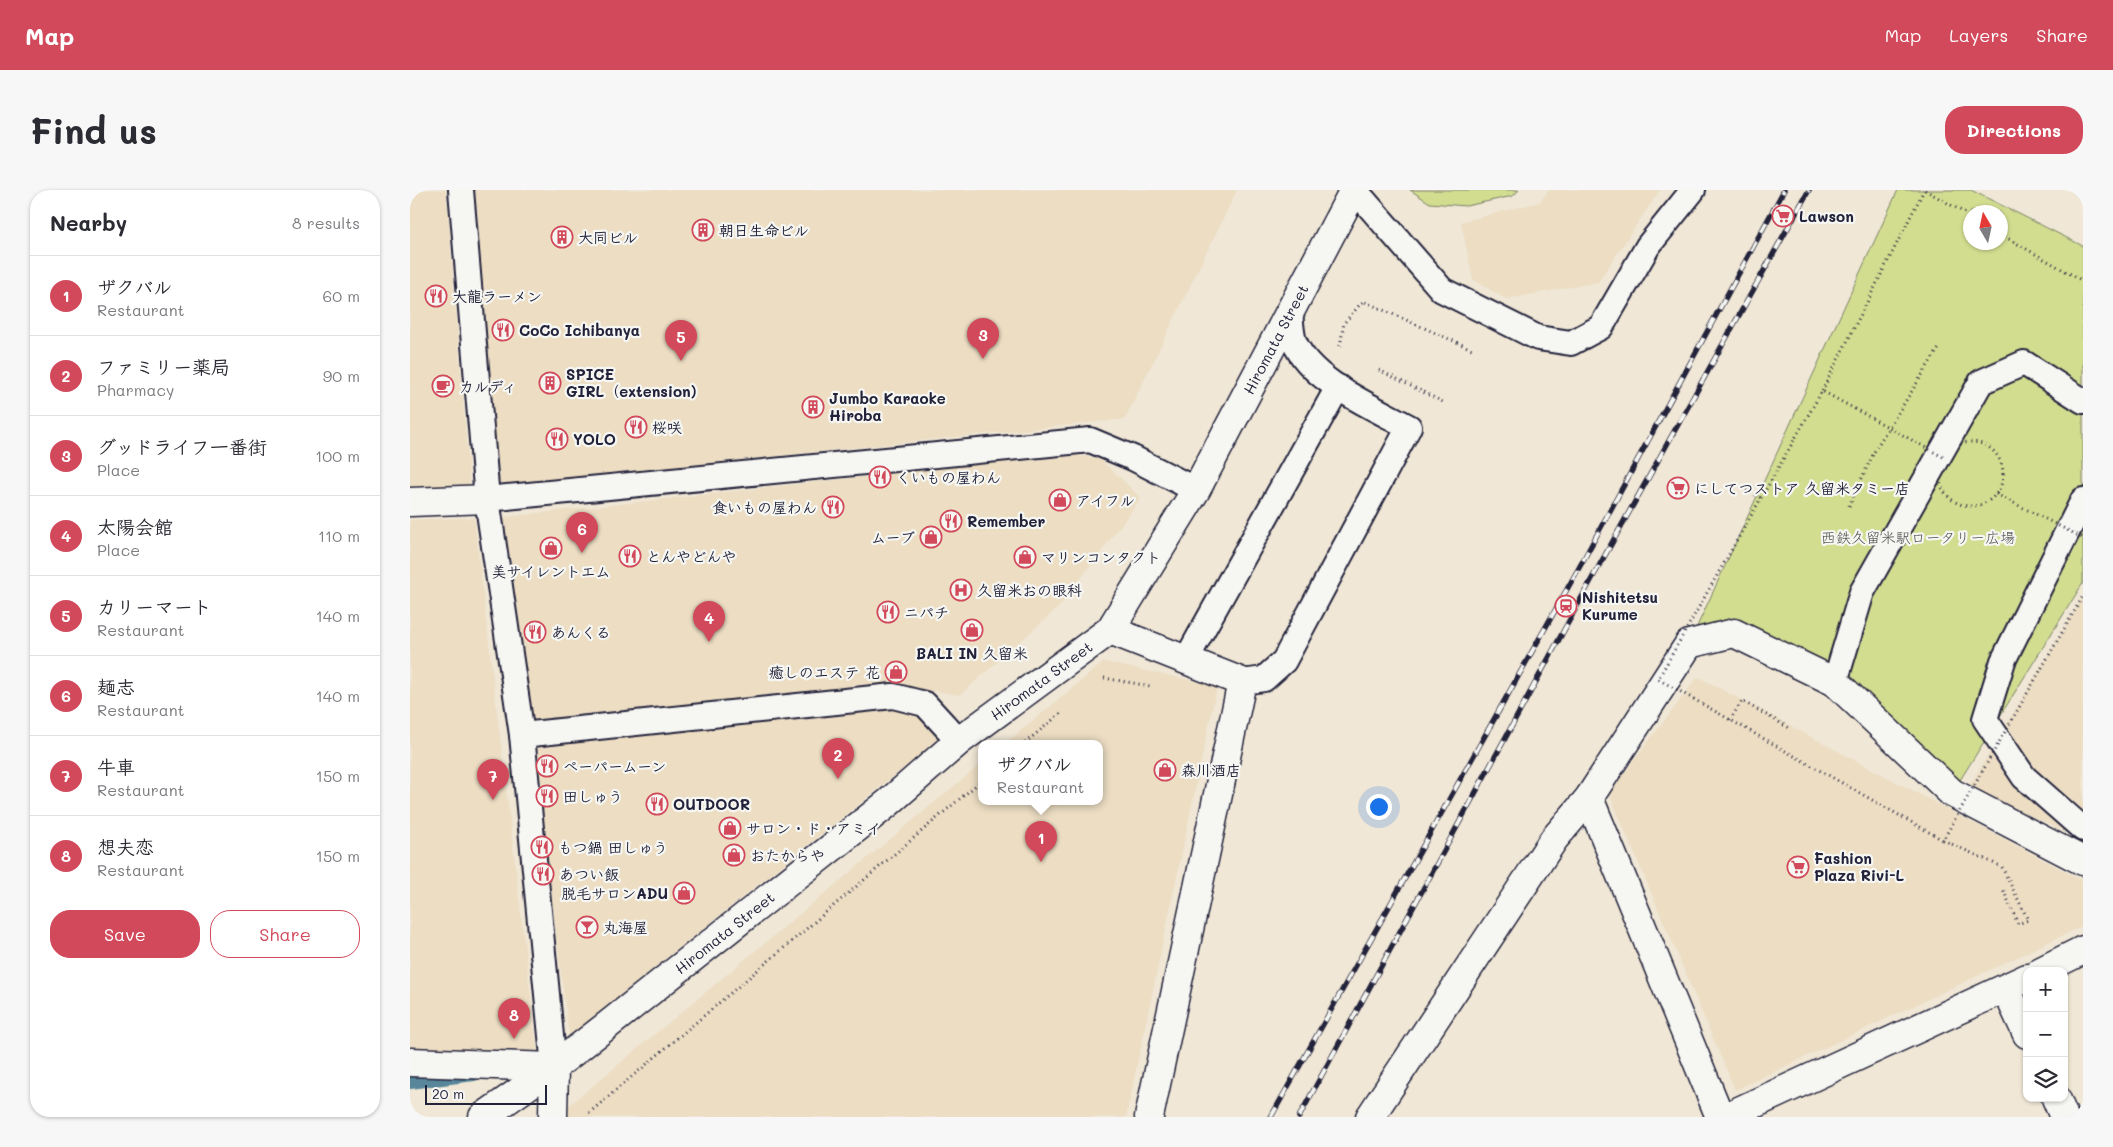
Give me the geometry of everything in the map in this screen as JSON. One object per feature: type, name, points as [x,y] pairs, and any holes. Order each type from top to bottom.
[{"type":"street","name":"Hiromata Street","points":[[484,1117],[554,1067],[888,803],[959,741],[1110,630],[1196,490],[1354,190]]},
{"type":"street","points":[[410,502],[487,498]]},
{"type":"street","points":[[1110,630],[1242,682],[1149,1117]]},
{"type":"street","points":[[1370,1117],[1554,839],[1589,798],[1689,644],[1734,633],[1835,682],[1952,793],[2083,860]]},
{"type":"street","points":[[1589,798],[1720,1117]]},
{"type":"street","points":[[2049,967],[2083,950]]},
{"type":"street","points":[[1726,1117],[2016,983],[2023,1015]]},
{"type":"street","points":[[410,1062],[554,1067],[553,1117]]},
{"type":"street","points":[[2058,1102],[2064,1117]]},
{"type":"lane","points":[[461,190],[487,498],[522,735],[554,1067]]},
{"type":"lane","points":[[1354,190],[1442,290],[1538,338],[1571,343],[1601,327],[1648,246],[1693,190]]},
{"type":"lane","points":[[1242,682],[1264,679],[1284,661],[1409,427],[1324,379],[1303,357],[1294,340],[1290,310]]},
{"type":"lane","points":[[1835,682],[1862,592],[1980,382],[2024,363],[2083,401]]},
{"type":"lane","points":[[1186,660],[1338,387]]},
{"type":"lane","points":[[487,498],[1090,440],[1133,458],[1196,490]]},
{"type":"lane","points":[[2083,500],[2003,661],[1985,719],[2024,777],[2083,829]]},
{"type":"lane","points":[[522,735],[893,696],[925,704],[959,741]]},
{"type":"path","points":[[1963,212],[1924,190],[1822,391],[1658,679],[1943,840],[2002,867],[2028,920],[2018,924],[2003,889]]},
{"type":"path","points":[[2008,239],[2083,281]]},
{"type":"path","points":[[1339,350],[1344,323],[1363,301],[1472,349]]},
{"type":"path","points":[[1849,506],[1876,448],[1939,348]]},
{"type":"path","points":[[1374,368],[1443,402]]},
{"type":"path","points":[[1822,391],[1943,457]]},
{"type":"path","points":[[1974,442],[1989,447],[1997,454],[2003,474],[2002,484],[1996,494],[1988,501],[1979,505],[1967,506],[1953,500],[1942,489],[1939,478],[1939,467],[1943,457],[1959,443],[1974,442]]},
{"type":"path","points":[[1742,487],[1761,498]]},
{"type":"path","points":[[1996,494],[2083,538]]},
{"type":"path","points":[[1943,840],[2083,596]]},
{"type":"path","points":[[1103,678],[1151,686]]},
{"type":"path","points":[[1730,720],[1742,701],[1790,729]]},
{"type":"path","points":[[1029,740],[1068,707]]},
{"type":"path","points":[[585,1117],[978,783]]},
{"type":"shaded area","points":[[410,190],[446,190],[470,488],[410,490]]},
{"type":"shaded area","points":[[474,190],[1237,190],[1125,419],[496,486]]},
{"type":"shaded area","points":[[1549,190],[1660,190],[1598,282],[1506,299],[1473,279],[1461,222],[1540,202]]},
{"type":"shaded area","points":[[1068,454],[1100,459],[1141,498],[1060,606],[960,695],[935,691],[530,727],[504,517]]},
{"type":"shaded area","points":[[474,518],[538,1059],[410,1054],[410,520]]},
{"type":"shaded area","points":[[2083,597],[2083,840],[1969,787]]},
{"type":"shaded area","points":[[1104,662],[1217,686],[1126,1117],[567,1117],[566,1108],[978,766],[978,805],[1103,805],[1103,740],[1010,740]]},
{"type":"shaded area","name":"Fashion Plaza Rivi-L","points":[[1698,677],[2083,881],[2083,926],[1735,1090],[1609,793]]},
{"type":"shaded area","points":[[889,705],[913,708],[940,739],[569,1036],[532,741]]},
{"type":"green space","points":[[1410,190],[1519,190],[1513,196],[1466,206],[1430,203]]},
{"type":"green space","name":"西鉄久留米駅ロータリー広場","points":[[1898,190],[1971,190],[2001,205],[1963,205],[1963,250],[2008,250],[2008,208],[2083,246],[2083,583],[1952,793],[1835,682],[1734,633],[1689,644]]},
{"type":"waterway","points":[[410,1083],[474,1075]]},
{"type":"railway","points":[[1271,1117],[1580,566],[1784,190]]},
{"type":"railway","points":[[1299,1117],[1594,575],[1809,190]]},
{"type":"place","name":"Lawson","points":[[1783,216]]},
{"type":"place","name":"朝日生命ビル","points":[[703,230]]},
{"type":"place","name":"大同ビル","points":[[562,237]]},
{"type":"place","name":"大龍ラーメン","points":[[436,296]]},
{"type":"place","name":"CoCo Ichibanya","points":[[503,330]]},
{"type":"place","name":"グッドライフ一番街","points":[[983,359]]},
{"type":"place","name":"カリーマート","points":[[681,361]]},
{"type":"place","name":"SPICE GIRL（extension)","points":[[550,383]]},
{"type":"place","name":"カルディ","points":[[443,386]]},
{"type":"place","name":"Jumbo Karaoke Hiroba","points":[[813,407]]},
{"type":"place","name":"桜咲","points":[[636,427]]},
{"type":"place","name":"YOLO","points":[[557,439]]},
{"type":"place","name":"くいもの屋わん","points":[[880,477]]},
{"type":"place","name":"にしてつストア 久留米タミー店","points":[[1678,488]]},
{"type":"place","name":"アイフル","points":[[1060,500]]},
{"type":"place","name":"食いもの屋わん","points":[[833,507]]},
{"type":"place","name":"Remember","points":[[951,521]]},
{"type":"place","name":"ムーブ","points":[[931,537]]},
{"type":"place","name":"美サイレントエム","points":[[551,548]]},
{"type":"place","name":"麺志","points":[[582,553]]},
{"type":"place","name":"とんやどんや","points":[[630,556]]},
{"type":"place","name":"マリンコンタクト","points":[[1025,557]]},
{"type":"place","name":"久留米おの眼科","points":[[961,590]]},
{"type":"place","name":"Nishitetsu Kurume","points":[[1566,606]]},
{"type":"place","name":"ニパチ","points":[[888,612]]},
{"type":"place","name":"BALI IN 久留米","points":[[972,630]]},
{"type":"place","name":"あんくる","points":[[535,632]]},
{"type":"place","name":"太陽会館","points":[[709,642]]},
{"type":"place","name":"癒しのエステ 花","points":[[896,672]]},
{"type":"place","name":"ペーパームーン","points":[[547,766]]},
{"type":"place","name":"森川酒店","points":[[1165,770]]},
{"type":"place","name":"ファミリー薬局","points":[[838,779]]},
{"type":"place","name":"田しゅう","points":[[547,796]]},
{"type":"place","name":"牛車","points":[[493,800]]},
{"type":"place","name":"OUTDOOR","points":[[657,804]]},
{"type":"place","name":"サロン・ド・アミイ","points":[[730,828]]},
{"type":"place","name":"もつ鍋 田しゅう","points":[[542,847]]},
{"type":"place","name":"おたからや","points":[[734,855]]},
{"type":"place","name":"ザクバル","points":[[1041,862]]},
{"type":"place","name":"Fashion Plaza Rivi-L","points":[[1798,867]]},
{"type":"place","name":"あつい飯","points":[[543,874]]},
{"type":"place","name":"脱毛サロンADU","points":[[684,893]]},
{"type":"place","name":"丸海屋","points":[[587,927]]},
{"type":"place","name":"想夫恋","points":[[514,1039]]}]
